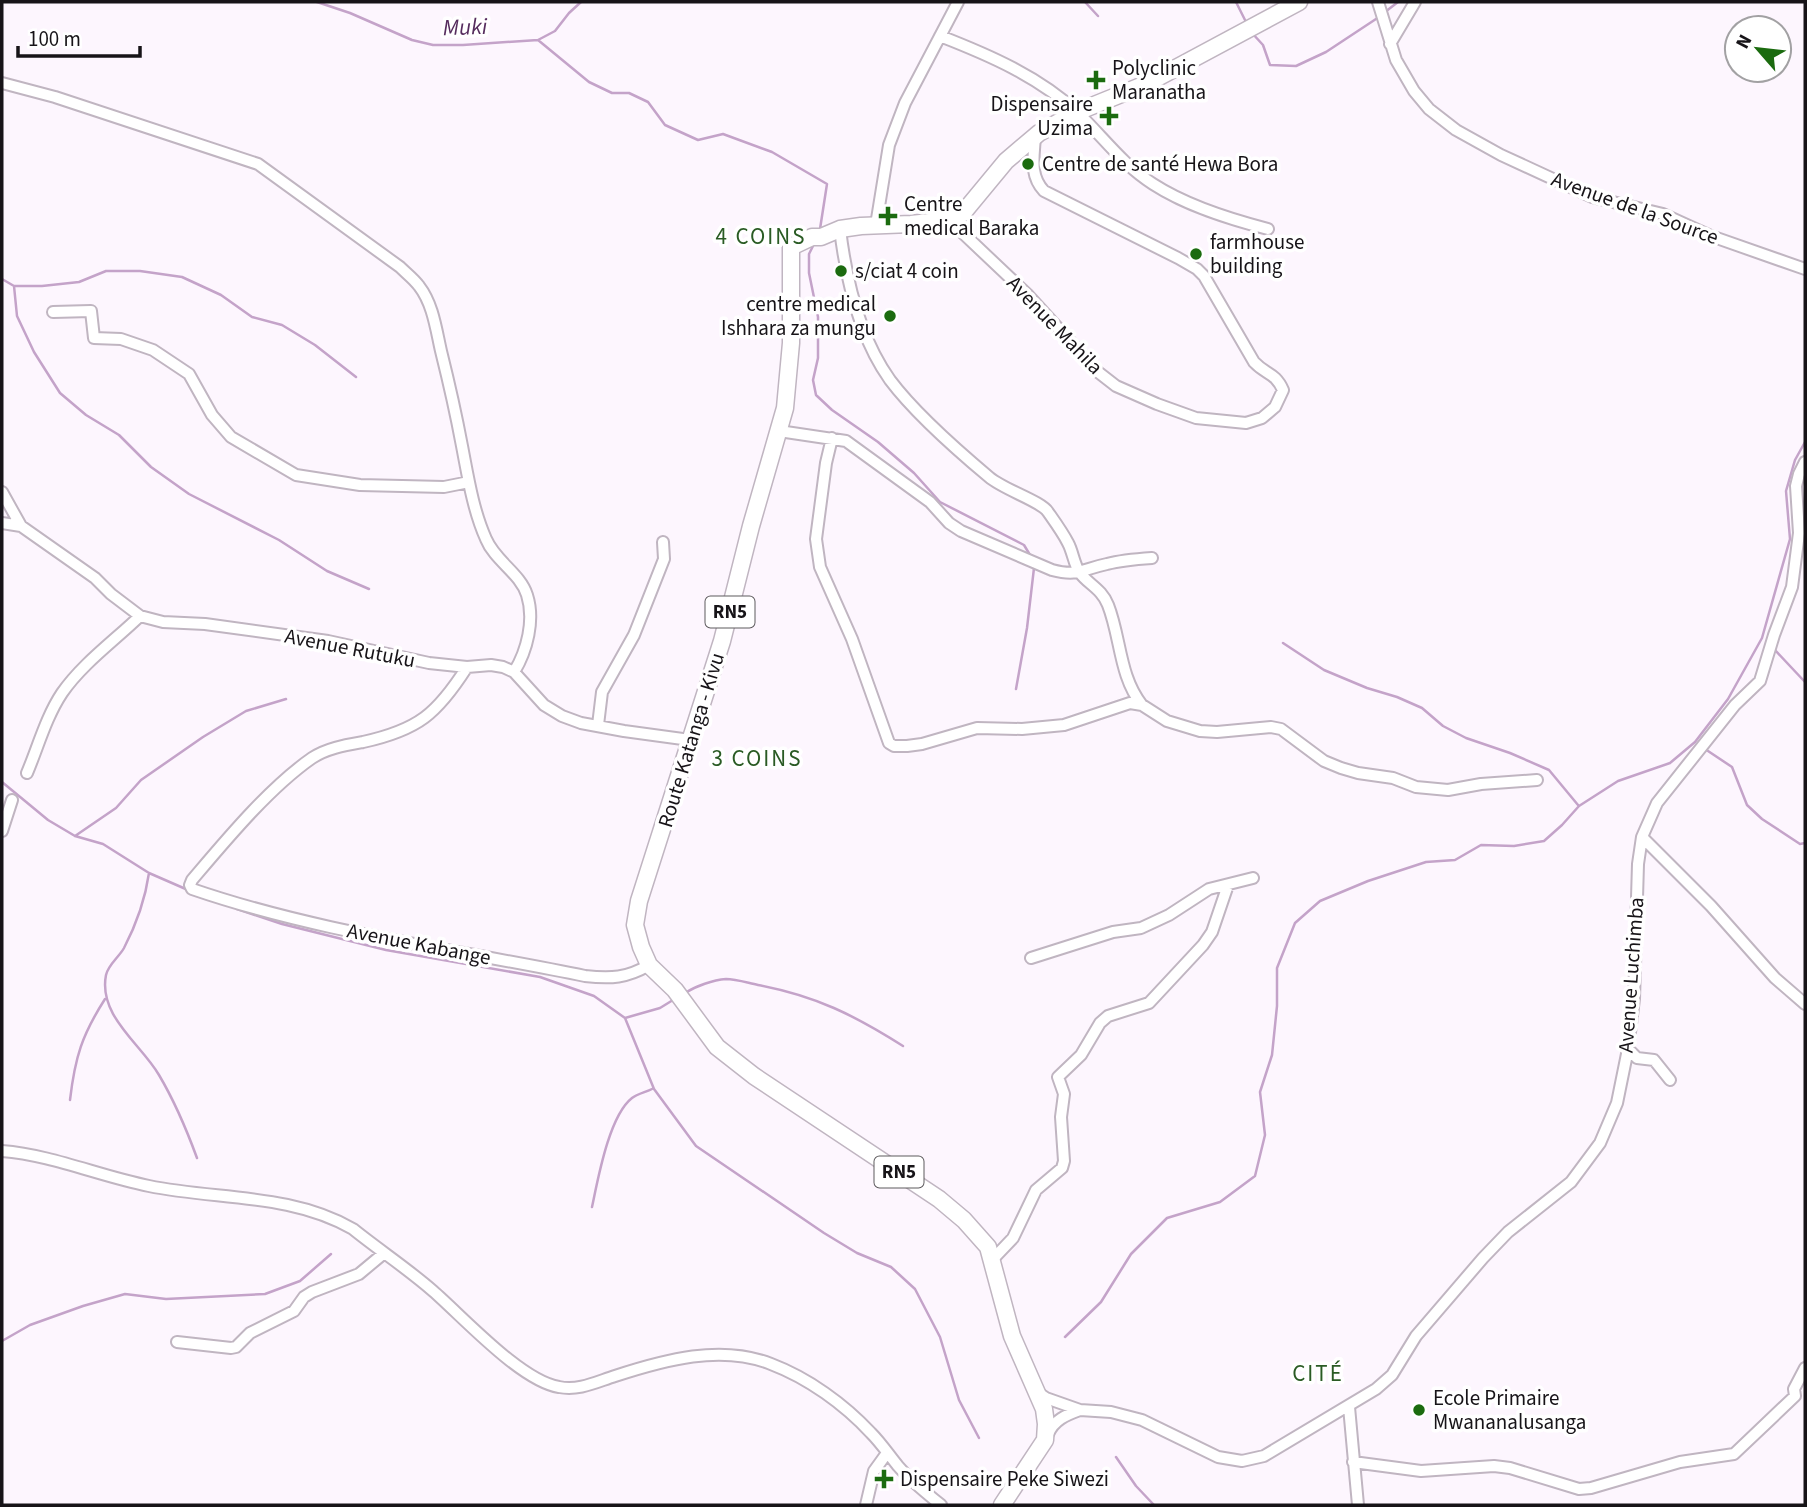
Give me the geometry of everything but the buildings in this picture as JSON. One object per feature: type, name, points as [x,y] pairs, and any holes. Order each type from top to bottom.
[{"type":"highway","points":[[949,220],[963,213],[1006,161],[1035,136],[1077,112],[1146,84],[1299,2]]},
{"type":"highway","name":"Route Katanga - Kivu","points":[[949,220],[840,229],[791,247],[789,375],[785,408],[754,513],[722,641],[639,901],[635,925],[649,965],[675,990],[717,1047],[732,1060],[939,1199],[978,1234],[993,1259],[1012,1336],[1037,1392]]},
{"type":"highway","name":"RN5","points":[[1037,1392],[1044,1409],[1045,1440]]},
{"type":"highway","points":[[1002,1505],[1045,1440]]},
{"type":"street","points":[[876,225],[889,145],[905,103],[958,2]]},
{"type":"street","name":"Avenue de la Source","points":[[1378,2],[1391,44],[1414,91],[1429,109],[1478,143],[1592,197],[1663,214],[1712,236],[1805,269]]},
{"type":"street","points":[[1391,44],[1415,2]]},
{"type":"street","points":[[940,36],[992,56],[1077,112],[1152,184],[1203,208],[1268,229]]},
{"type":"street","points":[[2,83],[68,101],[258,164],[400,267],[418,284],[428,301],[480,523],[492,553],[521,583],[527,594],[529,623],[526,644],[523,657],[514,672],[544,705],[562,716],[598,725],[690,740]]},
{"type":"street","name":"Avenue Mahila","points":[[949,220],[1027,293],[1098,372],[1116,386],[1196,418],[1247,423],[1262,418],[1275,407],[1283,390],[1278,379],[1254,362],[1197,268],[1044,191],[1036,183],[1033,171],[1035,136]]},
{"type":"street","points":[[840,229],[847,269],[864,327],[888,377],[917,409],[990,478],[1010,492],[1047,509],[1068,542],[1080,573],[1093,583],[1107,601],[1125,671],[1133,694],[1142,705],[1167,721],[1200,731],[1271,727],[1281,729],[1324,761],[1358,773],[1393,778],[1416,786],[1448,790],[1481,784],[1537,780]]},
{"type":"street","points":[[53,312],[91,310],[94,338],[121,339],[153,350],[189,374],[212,415],[231,437],[296,475],[360,485],[444,487],[469,482]]},
{"type":"street","points":[[779,431],[846,441],[930,502],[949,523],[961,531],[1042,567],[1067,574],[1080,573],[1104,564],[1152,558]]},
{"type":"street","points":[[832,438],[816,539],[820,567],[852,639],[889,743],[894,746],[922,744],[977,728],[1053,727],[1082,720],[1116,706],[1129,703],[1142,705]]},
{"type":"street","name":"Avenue Luchimba","points":[[1037,1392],[1080,1410],[1111,1412],[1142,1420],[1218,1457],[1242,1461],[1264,1456],[1376,1390],[1392,1375],[1416,1336],[1483,1258],[1508,1232],[1571,1182],[1600,1143],[1617,1103],[1628,1049],[1634,999],[1638,864],[1643,837],[1657,803],[1726,715],[1760,681],[1788,601],[1798,544],[1796,486],[1805,463]]},
{"type":"street","points":[[2,492],[21,526]]},
{"type":"street","points":[[2,523],[21,526]]},
{"type":"street","name":"Avenue Rutuku","points":[[21,526],[95,578],[140,616],[163,622],[205,624],[328,641],[378,653],[467,667],[491,666],[514,672]]},
{"type":"street","points":[[598,725],[602,692],[634,635],[664,559],[663,542]]},
{"type":"street","points":[[27,773],[62,693],[140,616]]},
{"type":"street","name":"Avenue Kabange","points":[[467,667],[440,705],[417,725],[327,750],[312,758],[236,828],[192,880],[190,886],[219,898],[293,920],[585,976],[610,979],[624,977],[649,965]]},
{"type":"street","points":[[2,831],[12,800]]},
{"type":"street","points":[[1643,837],[1698,892],[1775,978],[1805,1004]]},
{"type":"street","points":[[1031,958],[1113,932],[1141,928],[1169,915],[1209,889],[1253,878]]},
{"type":"street","points":[[993,1259],[1013,1238],[1036,1190],[1062,1168],[1064,1094],[1058,1077],[1081,1055],[1100,1023],[1108,1016],[1149,1003],[1203,944],[1212,932],[1228,885]]},
{"type":"street","points":[[1628,1049],[1637,1058],[1654,1060],[1670,1080]]},
{"type":"street","points":[[2,1151],[28,1155],[148,1186],[200,1194],[249,1197],[301,1208],[340,1221],[433,1291],[513,1363],[556,1387],[577,1388],[642,1367],[685,1357],[751,1357],[792,1373],[824,1392],[872,1433],[909,1479],[941,1505]]},
{"type":"street","points":[[177,1342],[231,1349],[236,1347],[250,1333],[294,1311],[304,1297],[359,1274],[383,1254]]},
{"type":"street","points":[[1353,1462],[1421,1471],[1494,1466],[1510,1468],[1579,1489],[1591,1488],[1680,1462],[1734,1454],[1800,1399],[1794,1389],[1805,1367]]},
{"type":"street","points":[[1349,1407],[1358,1505]]},
{"type":"street","points":[[1045,1440],[1051,1427],[1060,1419],[1080,1410]]},
{"type":"street","points":[[866,1505],[874,1471],[887,1453]]},
{"type":"waterway","name":"Muki","points":[[317,2],[412,40],[433,45],[538,40],[555,31],[581,2]]},
{"type":"waterway","points":[[1085,2],[1098,16]]},
{"type":"waterway","points":[[1236,2],[1247,24]]},
{"type":"waterway","points":[[1385,12],[1398,2]]},
{"type":"waterway","points":[[1252,33],[1263,45],[1270,65],[1296,66],[1326,52],[1379,17]]},
{"type":"waterway","points":[[538,40],[589,82],[612,93],[629,93],[648,102],[665,125],[698,140],[723,134],[772,152],[827,184],[820,229]]},
{"type":"waterway","points":[[815,242],[809,254],[809,273],[818,317],[818,358],[813,380],[816,395],[914,473],[940,502],[1024,545],[1030,555]]},
{"type":"waterway","points":[[14,286],[79,282],[106,271],[140,271],[182,277],[221,295],[252,317],[282,325],[315,345],[356,377]]},
{"type":"waterway","points":[[2,279],[14,286],[17,316],[34,352],[60,393],[86,415],[119,435],[151,467],[189,494],[279,540],[327,571],[369,589]]},
{"type":"waterway","points":[[1065,1337],[1101,1302],[1131,1254],[1167,1218],[1220,1202],[1255,1176],[1265,1135],[1260,1092],[1272,1055],[1277,1006],[1277,968],[1295,923],[1320,901],[1368,881],[1426,862],[1455,860],[1481,845],[1514,846],[1544,841],[1579,806],[1618,781],[1670,763],[1695,742],[1728,699],[1762,638],[1790,539],[1786,491],[1795,460],[1805,442]]},
{"type":"waterway","points":[[1016,689],[1034,568]]},
{"type":"waterway","points":[[1283,643],[1324,670],[1422,708],[1443,726],[1466,738],[1549,770],[1578,805]]},
{"type":"waterway","points":[[1774,649],[1805,682]]},
{"type":"waterway","points":[[75,836],[116,808],[141,780],[203,737],[246,711],[286,699]]},
{"type":"waterway","points":[[1705,749],[1732,767],[1747,805],[1762,819],[1800,844],[1805,843]]},
{"type":"waterway","points":[[2,782],[48,820],[75,836],[103,844],[149,873],[188,890]]},
{"type":"waterway","points":[[149,873],[137,921],[124,948],[107,971],[105,990],[108,1004],[123,1029],[165,1085],[197,1158]]},
{"type":"waterway","points":[[237,909],[282,924],[386,950],[540,977],[594,996],[625,1018],[654,1089],[696,1146],[824,1233],[857,1253],[891,1267],[915,1289],[940,1337],[959,1400],[979,1438]]},
{"type":"waterway","points":[[685,993],[716,981],[738,980],[798,995],[834,1008],[903,1046]]},
{"type":"waterway","points":[[70,1100],[81,1047],[105,999]]},
{"type":"waterway","points":[[625,1018],[660,1008],[673,1000]]},
{"type":"waterway","points":[[592,1207],[606,1149],[617,1119],[632,1098],[652,1089]]},
{"type":"waterway","points":[[2,1341],[30,1325],[125,1294],[166,1299],[265,1294],[300,1281],[331,1254]]},
{"type":"waterway","points":[[1116,1457],[1136,1486],[1154,1505]]},
{"type":"place","name":"Polyclinic Maranatha","points":[[1096,80]]},
{"type":"place","name":"Dispensaire Uzima","points":[[1109,116]]},
{"type":"place","name":"Centre de santé Hewa Bora","points":[[1028,164]]},
{"type":"place","name":"Centre medical Baraka","points":[[888,216]]},
{"type":"place","name":"farmhouse building","points":[[1196,254]]},
{"type":"place","name":"s/ciat 4 coin","points":[[841,271]]},
{"type":"place","name":"centre medical Ishhara za mungu","points":[[890,316]]},
{"type":"place","name":"Ecole Primaire Mwananalusanga","points":[[1419,1410]]},
{"type":"place","name":"Dispensaire Peke Siwezi","points":[[884,1479]]},
{"type":"district","name":"4 COINS","points":[[761,236]]},
{"type":"district","name":"3 COINS","points":[[757,758]]},
{"type":"district","name":"CITÉ","points":[[1318,1373]]}]
